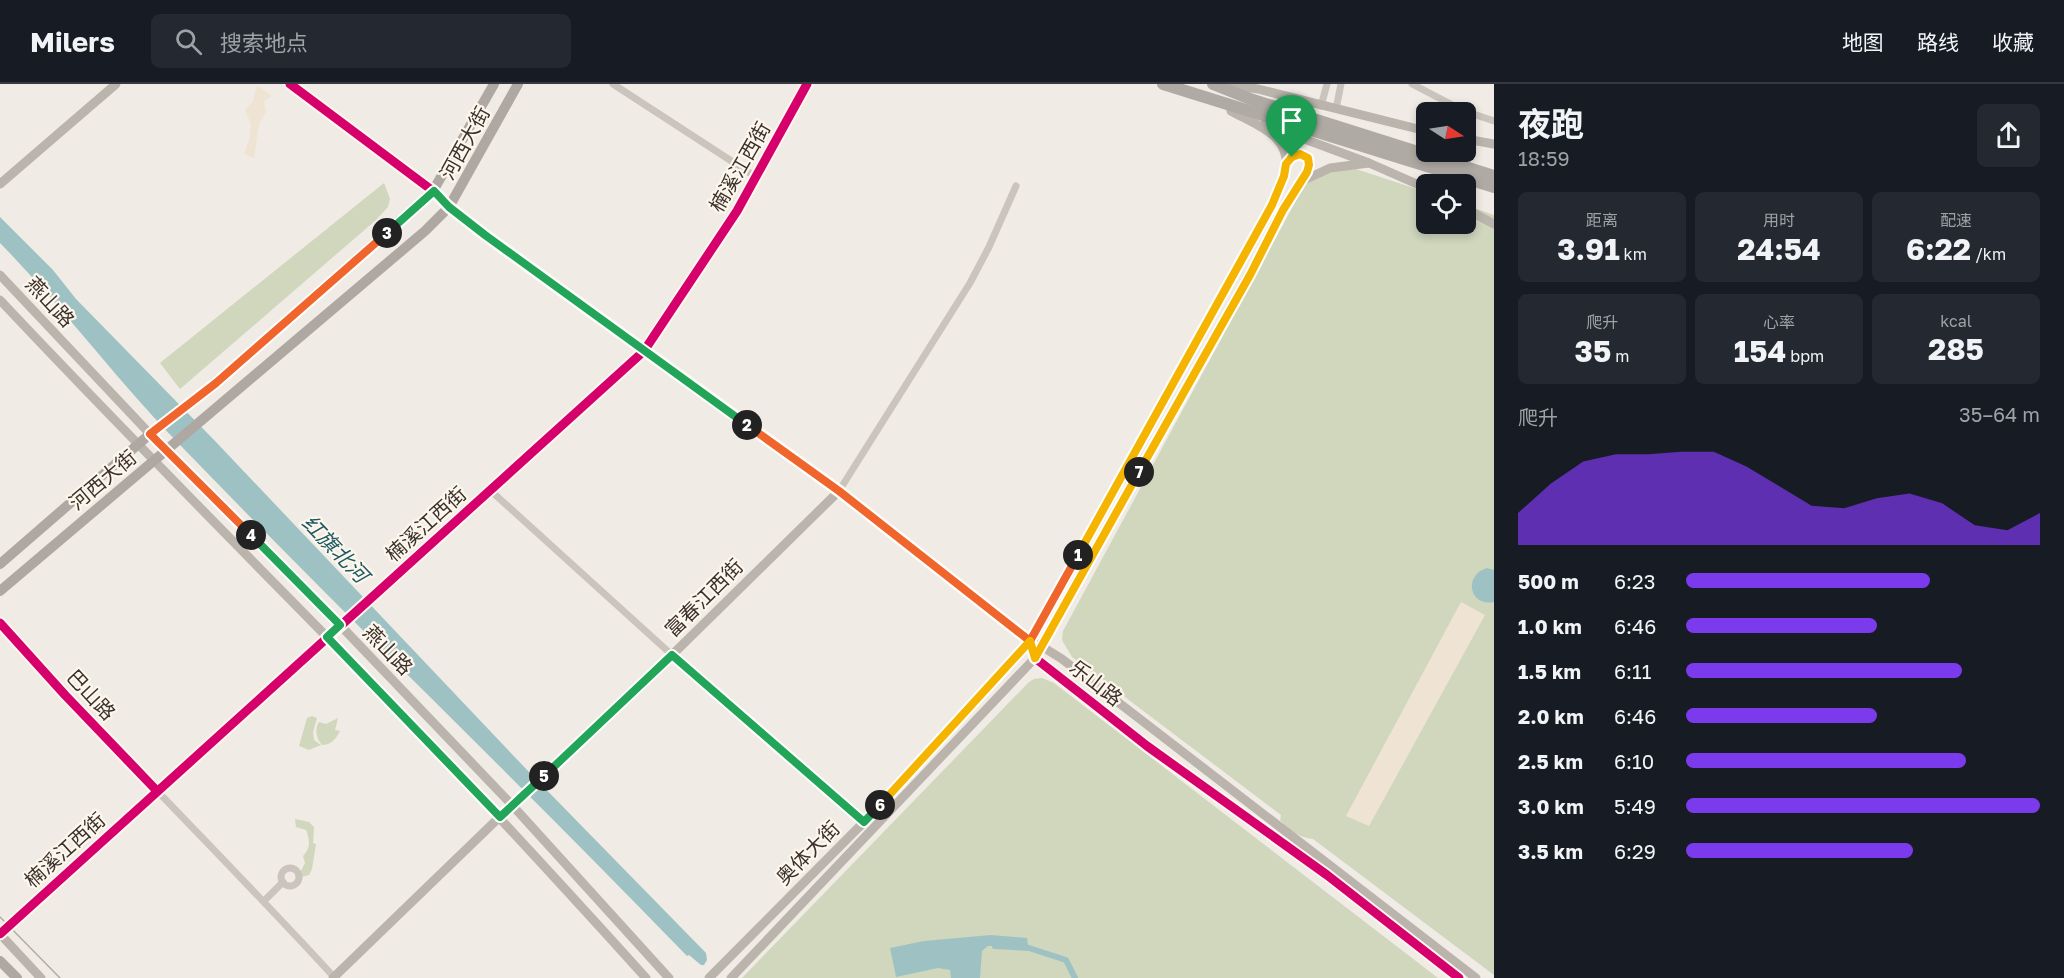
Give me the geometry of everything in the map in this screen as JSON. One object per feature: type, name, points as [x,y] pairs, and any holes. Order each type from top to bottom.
[{"type":"highway","points":[[1161,84],[1494,187]]},
{"type":"highway","points":[[1213,84],[1253,100],[1494,176]]},
{"type":"main road","points":[[0,184],[116,84]]},
{"type":"main road","name":"乐山路","points":[[290,84],[434,191],[449,207],[839,491],[1030,641],[1042,645],[1476,978]]},
{"type":"main road","name":"河西大街","points":[[0,564],[150,434],[216,383],[434,191],[494,84]]},
{"type":"main road","name":"河西大街","points":[[0,591],[425,231],[449,207],[518,84]]},
{"type":"main road","points":[[1161,84],[1369,163],[1416,184]]},
{"type":"main road","points":[[1226,84],[1258,89],[1416,129]]},
{"type":"main road","points":[[1231,111],[1279,139],[1286,164]]},
{"type":"main road","points":[[1476,141],[1494,144]]},
{"type":"main road","points":[[1286,164],[1292,157],[1300,154],[1308,158],[1309,165],[1300,182]]},
{"type":"main road","points":[[1300,182],[1330,168],[1369,163]]},
{"type":"main road","name":"奥体大街","points":[[709,978],[864,822],[1030,641],[1272,205],[1284,176],[1286,164]]},
{"type":"main road","name":"奥体大街","points":[[731,978],[1035,658],[1300,182]]},
{"type":"main road","points":[[1476,214],[1494,224]]},
{"type":"main road","name":"燕山路","points":[[0,275],[150,434],[340,625],[512,805],[669,978]]},
{"type":"main road","name":"燕山路","points":[[0,300],[137,445],[327,637],[500,817],[646,978]]},
{"type":"main road","name":"富春江西街","points":[[333,977],[672,655],[839,491]]},
{"type":"main road","points":[[1030,641],[1035,658]]},
{"type":"main road","name":"乐山路","points":[[1035,658],[1147,746],[1327,875],[1459,978]]},
{"type":"main road","points":[[0,934],[41,978]]},
{"type":"main road","points":[[0,961],[17,978]]},
{"type":"street","points":[[613,84],[756,177]]},
{"type":"street","name":"楠溪江西街","points":[[0,934],[644,351],[737,211],[807,84]]},
{"type":"street","points":[[1321,106],[1327,84]]},
{"type":"street","points":[[1336,109],[1341,84]]},
{"type":"street","points":[[1412,84],[1464,111],[1494,121]]},
{"type":"street","points":[[839,491],[970,283],[1016,186]]},
{"type":"street","points":[[490,490],[672,655],[864,822]]},
{"type":"street","name":"巴山路","points":[[0,623],[65,695],[264,901],[333,977]]},
{"type":"street","points":[[264,901],[283,882]]},
{"type":"green space","points":[[1356,169],[1416,189],[1416,234],[1476,234],[1476,209],[1494,215],[1494,975],[1313,839],[1291,830],[1280,820],[1281,815],[1072,657],[1062,640],[1063,631],[1305,184],[1334,170]]},
{"type":"green space","points":[[384,183],[390,199],[388,207],[376,220],[180,389],[160,363]]},
{"type":"green space","points":[[1042,678],[1054,683],[1438,978],[742,978],[1029,682]]},
{"type":"green space","points":[[312,716],[317,718],[313,732],[314,740],[321,745],[309,750],[299,746],[307,718]]},
{"type":"green space","points":[[338,718],[335,730],[340,731],[331,743],[322,745],[317,734],[319,722],[326,724]]},
{"type":"green space","points":[[295,819],[309,822],[314,827],[313,843],[316,844],[312,869],[309,875],[301,877],[300,873],[305,863],[303,856],[309,847],[309,841],[306,830],[296,827]]},
{"type":"shaded area","points":[[257,85],[272,96],[264,101],[266,112],[259,124],[254,158],[244,154],[251,124],[245,110],[253,101]]},
{"type":"shaded area","points":[[1461,602],[1485,615],[1369,826],[1346,816]]},
{"type":"water","points":[[0,217],[53,270],[76,299],[216,442],[528,771],[706,953],[707,960],[704,965],[689,955],[687,956],[158,422],[0,243]]},
{"type":"water","points":[[1487,568],[1494,570],[1494,602],[1479,600],[1472,589],[1474,577]]},
{"type":"water","points":[[991,935],[1027,938],[1028,946],[988,946],[982,951],[980,978],[951,978],[950,970],[938,968],[896,977],[890,948],[924,941]]},
{"type":"waterway","points":[[995,946],[1029,948],[1066,960],[1075,978]]},
{"type":"tram line","points":[[0,917],[60,978]]},
{"type":"cycle path","points":[[290,84],[433,191],[449,207],[485,235],[839,491],[1030,641],[1035,658],[1147,746],[1327,875],[1459,978]]},
{"type":"cycle path","points":[[0,934],[644,351],[737,211],[807,84]]},
{"type":"cycle path","points":[[0,623],[157,791]]},
{"type":"route","points":[[1292,157],[1286,164],[1284,176],[1272,205],[1030,641],[839,491],[485,235],[449,207],[434,191],[216,383],[150,434],[340,625],[327,637],[500,817],[672,655],[864,822],[1030,641],[1035,658],[1250,275],[1283,210],[1307,172],[1308,158],[1300,154],[1292,157]]},
{"type":"water label","name":"红旗北河","points":[[335,549]]}]
